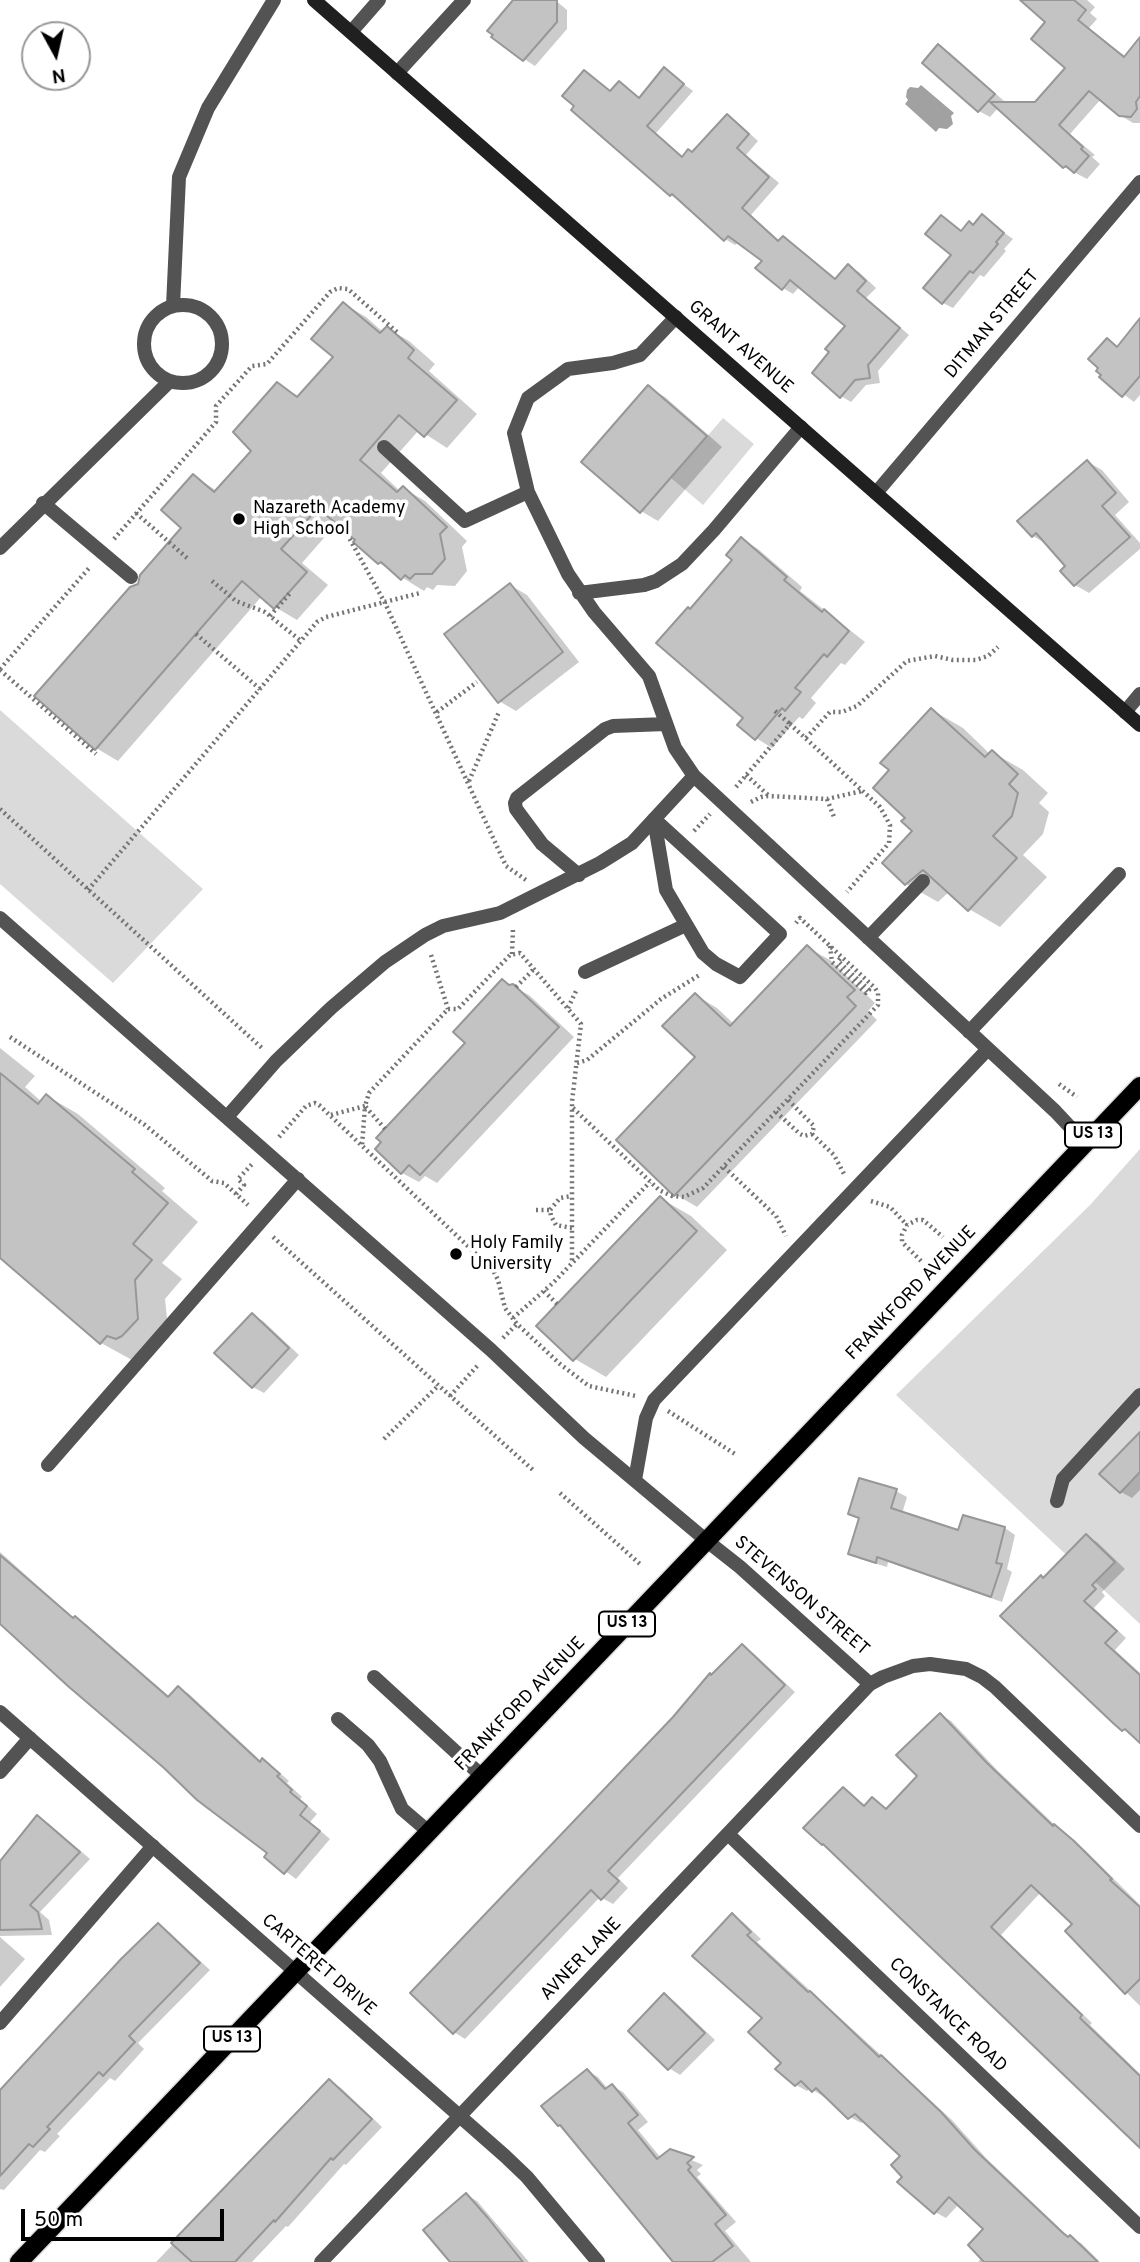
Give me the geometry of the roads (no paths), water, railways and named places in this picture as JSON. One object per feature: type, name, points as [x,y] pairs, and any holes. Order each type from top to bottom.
[{"type":"main road","name":"FRANKFORD AVENUE","points":[[19,2262],[1140,1086]]},
{"type":"street","points":[[173,306],[178,177],[208,108],[274,0]]},
{"type":"street","name":"GRANT AVENUE","points":[[314,0],[1140,725]]},
{"type":"street","points":[[351,32],[379,0]]},
{"type":"street","points":[[397,73],[464,0]]},
{"type":"street","name":"DITMAN STREET","points":[[876,493],[1140,182]]},
{"type":"street","points":[[186,305],[208,314],[221,334],[223,346],[214,369],[193,382],[170,381],[151,365],[146,354],[144,342],[147,330],[153,320],[173,306],[186,305]]},
{"type":"street","points":[[676,317],[640,355],[613,363],[568,369],[528,397],[513,433],[528,492],[579,593],[649,676],[675,748],[694,776],[1055,1111],[1085,1143]]},
{"type":"street","points":[[0,548],[170,381]]},
{"type":"street","points":[[579,593],[644,585],[656,581],[682,564],[801,427]]},
{"type":"street","points":[[384,447],[465,521],[528,492]]},
{"type":"street","points":[[43,503],[131,577]]},
{"type":"street","points":[[1125,712],[1140,694]]},
{"type":"street","points":[[579,875],[542,844],[516,809],[517,798],[606,729],[613,726],[666,724]]},
{"type":"street","points":[[227,1117],[276,1061],[385,961],[443,926],[500,913],[579,875],[632,843],[694,776]]},
{"type":"street","points":[[654,819],[780,934],[740,977],[716,964],[703,953],[666,890],[654,819]]},
{"type":"street","points":[[969,1032],[1119,874]]},
{"type":"street","points":[[868,938],[923,881]]},
{"type":"street","name":"STEVENSON STREET","points":[[0,918],[491,1350],[584,1438],[740,1567],[870,1684],[896,1671],[930,1664],[957,1667],[974,1673],[995,1687],[1140,1826]]},
{"type":"street","points":[[585,972],[686,925]]},
{"type":"street","points":[[635,1480],[646,1418],[654,1400],[988,1049]]},
{"type":"street","points":[[48,1465],[298,1179]]},
{"type":"street","points":[[1057,1501],[1063,1479],[1140,1395]]},
{"type":"street","points":[[374,1677],[482,1776]]},
{"type":"street","name":"AVNER LANE","points":[[321,2262],[870,1684]]},
{"type":"street","name":"CARTERET DRIVE","points":[[0,1712],[527,2177],[598,2262]]},
{"type":"street","points":[[338,1719],[373,1752],[402,1808],[429,1832]]},
{"type":"street","points":[[0,1772],[30,1738]]},
{"type":"street","name":"CONSTANCE ROAD","points":[[728,1834],[1140,2227]]},
{"type":"street","points":[[0,2024],[153,1846]]},
{"type":"place","name":"Nazareth Academy High School","points":[[239,519]]},
{"type":"place","name":"Holy Family University","points":[[456,1254]]}]
